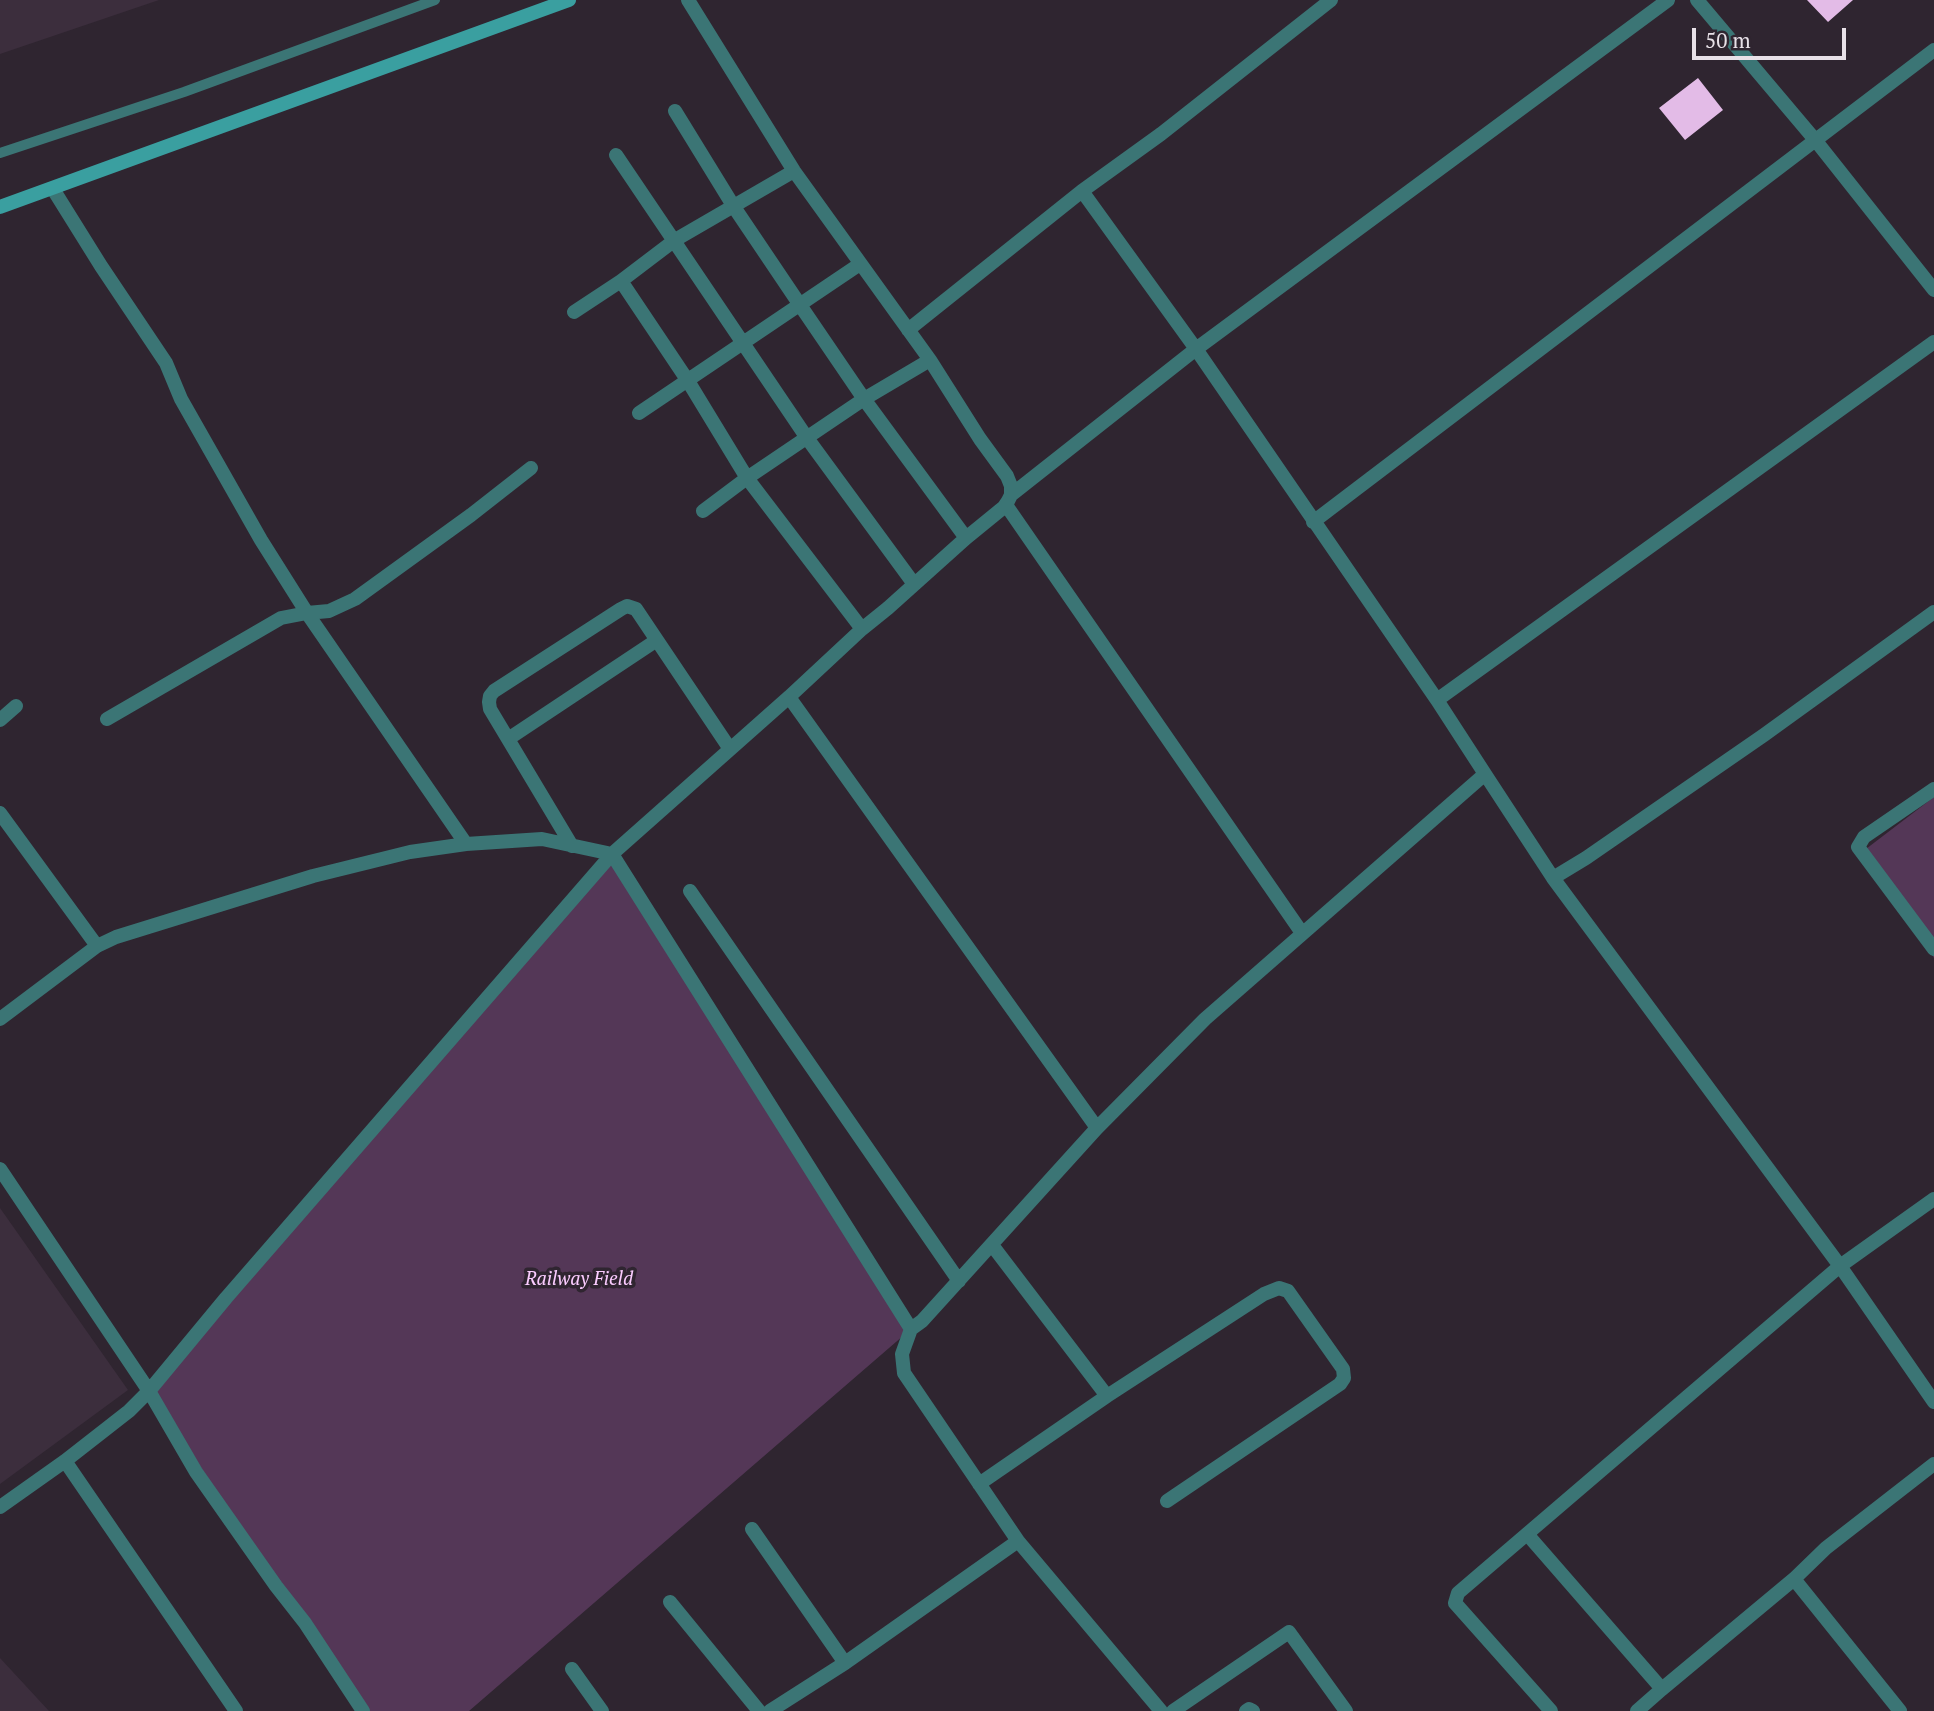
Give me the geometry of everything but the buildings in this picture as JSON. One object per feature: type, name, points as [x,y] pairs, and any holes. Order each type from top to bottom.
[{"type":"street","points":[[0,207],[569,0]]},
{"type":"street","points":[[688,0],[794,171],[930,360],[1007,476],[1011,486],[1009,500],[1301,933]]},
{"type":"street","points":[[908,330],[1082,191],[1161,134],[1331,0]]},
{"type":"street","points":[[0,1507],[65,1461],[129,1411],[149,1391],[226,1298],[612,854],[1009,500],[1196,349],[1668,0]]},
{"type":"street","points":[[1697,0],[1816,141],[1934,290]]},
{"type":"street","points":[[1313,522],[1934,50]]},
{"type":"street","points":[[675,111],[733,207],[864,399],[965,538]]},
{"type":"street","points":[[616,155],[807,438],[914,584]]},
{"type":"street","points":[[574,312],[675,240],[794,171]]},
{"type":"street","points":[[54,189],[101,266],[166,363],[181,399],[248,517],[307,612],[466,844]]},
{"type":"street","points":[[1082,191],[1196,349],[1437,699],[1553,878],[1840,1266],[1934,1402]]},
{"type":"street","points":[[639,413],[860,264]]},
{"type":"street","points":[[621,281],[747,478],[862,629]]},
{"type":"street","points":[[1437,699],[1934,342]]},
{"type":"street","points":[[703,511],[864,399],[930,360]]},
{"type":"street","points":[[107,719],[281,618],[307,612],[330,611],[355,599],[531,468]]},
{"type":"street","points":[[572,846],[491,709],[490,696],[621,609],[627,606],[636,609],[730,748]]},
{"type":"street","points":[[1553,878],[1764,735],[1934,612]]},
{"type":"street","points":[[508,739],[657,640]]},
{"type":"street","points":[[789,697],[1097,1128]]},
{"type":"street","points":[[0,720],[16,706]]},
{"type":"street","points":[[1161,1711],[1018,1541],[904,1373],[902,1354],[911,1329],[922,1321],[1097,1128],[1205,1019],[1485,774]]},
{"type":"street","points":[[1934,789],[1864,837],[1858,847],[1934,949]]},
{"type":"street","points":[[0,813],[97,946]]},
{"type":"street","points":[[0,1019],[97,946],[116,937],[313,876],[410,852],[466,844],[542,839],[612,854],[911,1329]]},
{"type":"street","points":[[690,891],[959,1281]]},
{"type":"street","points":[[0,1169],[149,1391],[196,1472],[305,1623],[363,1711]]},
{"type":"street","points":[[1551,1711],[1455,1603],[1458,1592],[1840,1266],[1934,1199]]},
{"type":"street","points":[[992,1245],[1107,1396]]},
{"type":"street","points":[[979,1484],[1107,1396],[1264,1294],[1279,1288],[1291,1294],[1343,1369],[1345,1375],[1340,1384],[1167,1501]]},
{"type":"street","points":[[65,1461],[236,1711]]},
{"type":"street","points":[[1637,1711],[1794,1579],[1826,1548],[1934,1464]]},
{"type":"street","points":[[752,1529],[845,1662]]},
{"type":"street","points":[[1527,1534],[1662,1689]]},
{"type":"street","points":[[770,1711],[1018,1541]]},
{"type":"street","points":[[1794,1579],[1899,1711]]},
{"type":"street","points":[[670,1602],[759,1711]]},
{"type":"street","points":[[1173,1711],[1289,1632],[1346,1711]]},
{"type":"street","points":[[572,1669],[602,1711]]},
{"type":"street","points":[[1246,1711],[1252,1711]]},
{"type":"lane","points":[[0,153],[184,92],[435,0]]},
{"type":"shaded area","points":[[0,0],[159,0],[0,54]]},
{"type":"shaded area","points":[[0,1208],[128,1390],[0,1484]]},
{"type":"shaded area","points":[[0,1658],[49,1711],[0,1711]]},
{"type":"green space","points":[[1934,797],[1934,958],[1862,852]]},
{"type":"green space","name":"Railway Field","points":[[612,854],[911,1329],[469,1711],[365,1711],[149,1391]]}]
